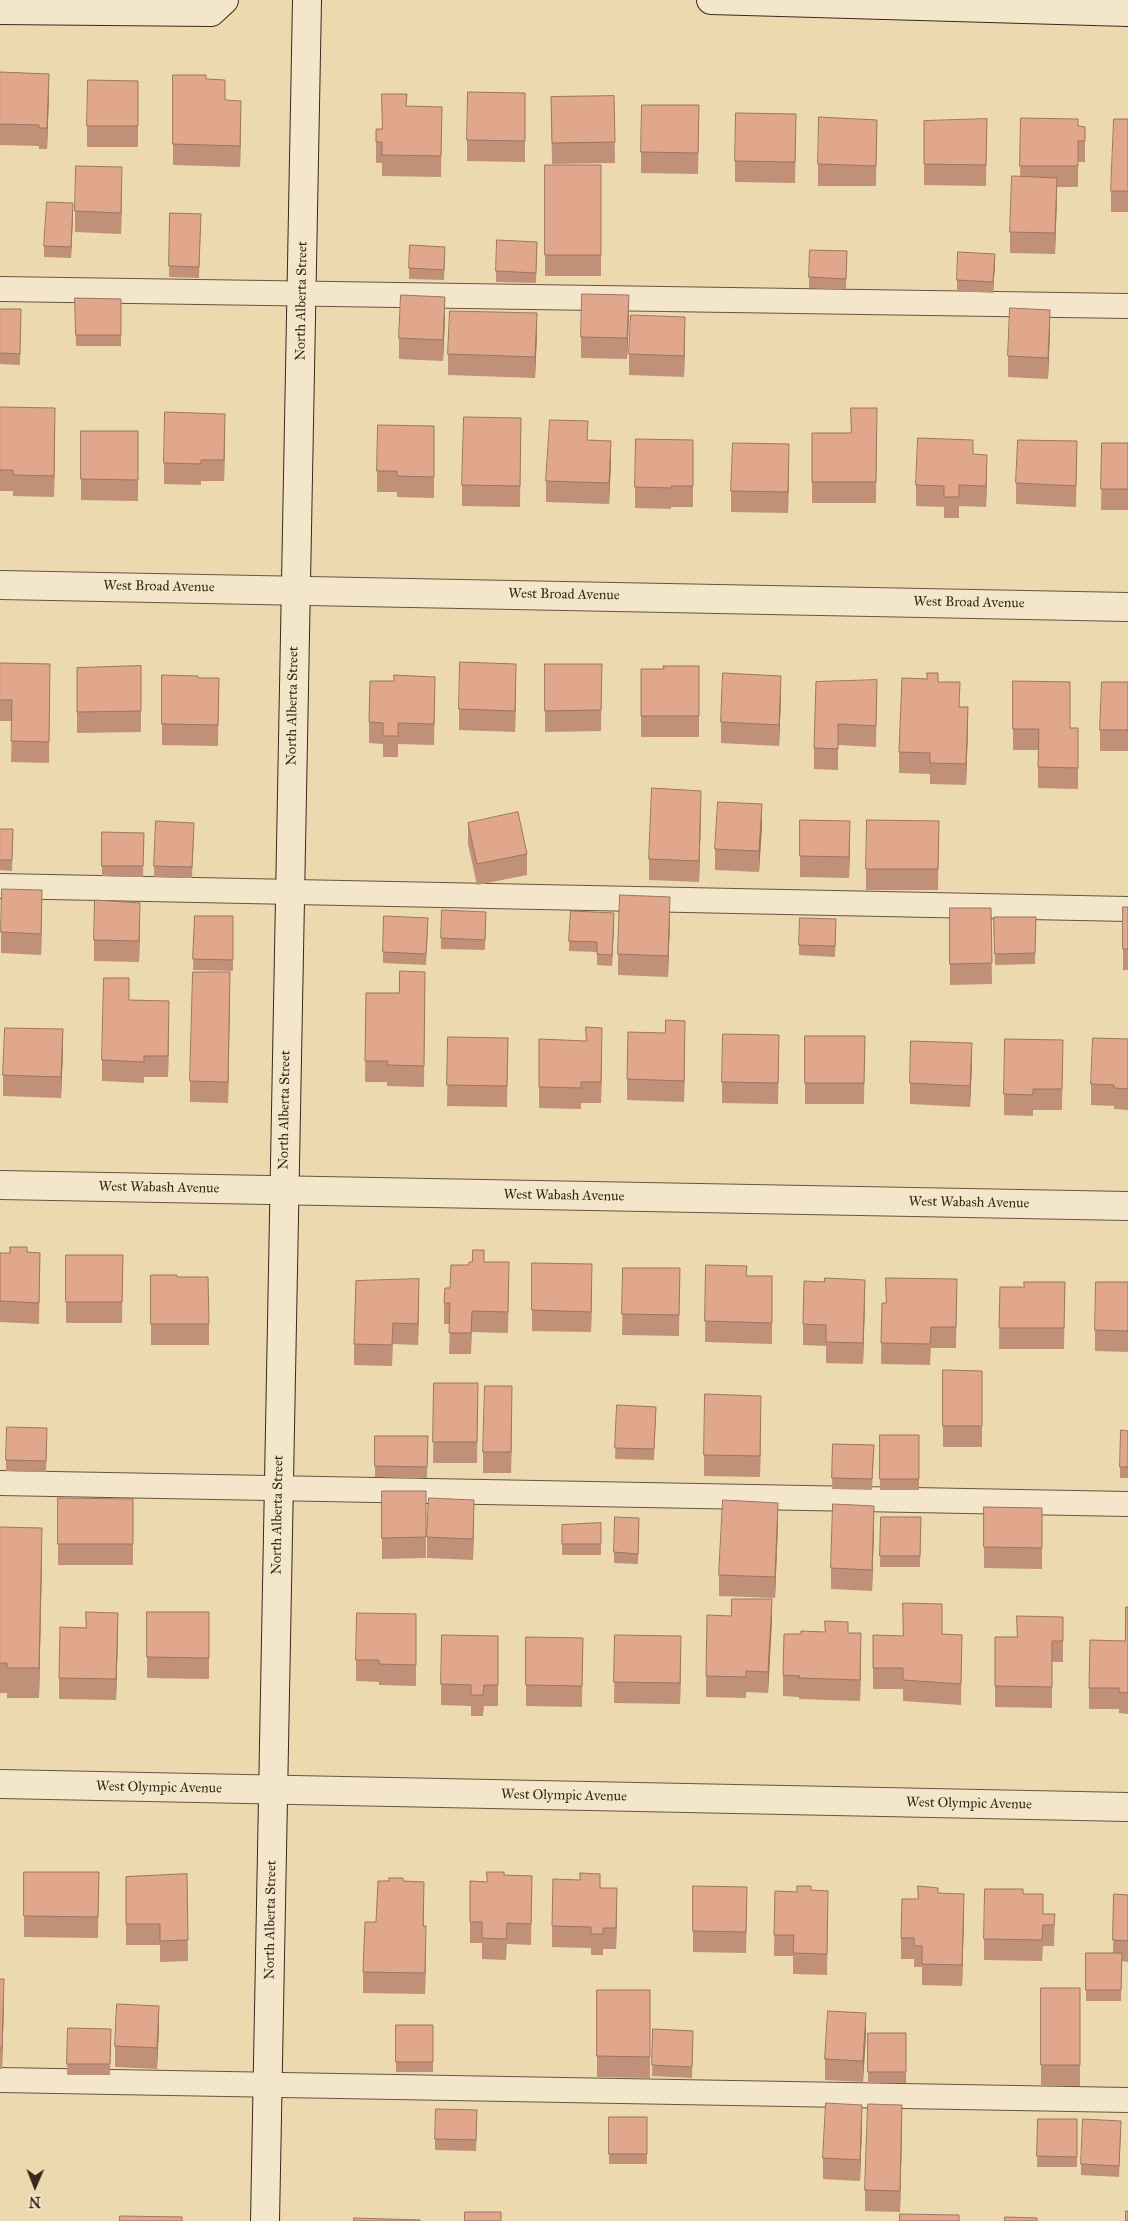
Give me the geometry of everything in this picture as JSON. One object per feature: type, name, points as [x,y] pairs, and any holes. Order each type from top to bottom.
[{"type":"street","points":[[0,10],[210,12],[224,0]]},
{"type":"street","name":"North Alberta Street","points":[[265,2221],[307,0]]},
{"type":"street","points":[[711,0],[1128,12]]},
{"type":"street","name":"West Broad Avenue","points":[[0,585],[1128,606]]},
{"type":"street","name":"West Wabash Avenue","points":[[0,1185],[1128,1206]]},
{"type":"street","name":"West Olympic Avenue","points":[[0,1784],[1128,1807]]},
{"type":"lane","points":[[0,288],[1128,306]]},
{"type":"lane","points":[[0,886],[1128,909]]},
{"type":"lane","points":[[0,1483],[1128,1504]]},
{"type":"lane","points":[[0,2080],[1128,2100]]},
{"type":"building","points":[[0,72],[49,74],[47,128],[39,128],[39,125],[0,124]]},
{"type":"building","points":[[173,75],[206,75],[206,79],[225,80],[225,100],[241,101],[240,146],[173,144]]},
{"type":"building","points":[[88,80],[138,81],[138,126],[87,126]]},
{"type":"building","points":[[468,92],[525,93],[525,141],[467,140]]},
{"type":"building","points":[[382,94],[407,94],[406,106],[442,107],[441,156],[382,155],[382,142],[376,142],[376,129],[382,129]]},
{"type":"building","points":[[614,96],[615,142],[552,143],[551,97]]},
{"type":"building","points":[[642,105],[699,105],[698,153],[641,152]]},
{"type":"building","points":[[736,113],[796,114],[795,162],[735,161]]},
{"type":"building","points":[[819,117],[877,120],[876,166],[818,164]]},
{"type":"building","points":[[1021,118],[1078,119],[1078,126],[1085,127],[1085,141],[1078,141],[1078,166],[1020,166]]},
{"type":"building","points":[[987,119],[986,165],[924,164],[924,121]]},
{"type":"building","points":[[1114,119],[1128,119],[1128,191],[1111,191]]},
{"type":"building","points":[[545,165],[601,165],[601,255],[545,255]]},
{"type":"building","points":[[76,166],[122,167],[121,213],[75,211]]},
{"type":"building","points":[[1012,176],[1057,178],[1055,233],[1010,232]]},
{"type":"building","points":[[47,202],[73,203],[71,247],[44,246]]},
{"type":"building","points":[[170,213],[201,214],[199,267],[169,266]]},
{"type":"building","points":[[497,240],[537,242],[536,273],[496,271]]},
{"type":"building","points":[[410,245],[445,247],[444,270],[409,268]]},
{"type":"building","points":[[810,250],[847,251],[846,279],[809,277]]},
{"type":"building","points":[[958,252],[995,254],[993,282],[957,280]]},
{"type":"building","points":[[582,294],[629,295],[627,338],[581,337]]},
{"type":"building","points":[[401,295],[445,297],[443,340],[399,338]]},
{"type":"building","points":[[75,298],[121,299],[121,335],[76,335]]},
{"type":"building","points":[[1010,308],[1050,310],[1048,358],[1008,356]]},
{"type":"building","points":[[0,309],[21,309],[20,354],[0,353]]},
{"type":"building","points":[[450,311],[537,313],[535,357],[448,354]]},
{"type":"building","points":[[631,315],[685,317],[684,356],[629,354]]},
{"type":"building","points":[[0,407],[55,408],[54,476],[13,475],[13,470],[0,470]]},
{"type":"building","points":[[851,408],[877,408],[876,482],[812,482],[812,433],[851,433]]},
{"type":"building","points":[[165,412],[225,414],[224,460],[201,460],[201,464],[164,463]]},
{"type":"building","points":[[464,417],[521,418],[520,486],[462,485]]},
{"type":"building","points":[[550,420],[588,421],[587,440],[611,441],[609,483],[546,481]]},
{"type":"building","points":[[378,425],[434,426],[434,477],[397,476],[397,471],[377,471]]},
{"type":"building","points":[[81,431],[138,431],[138,480],[81,479]]},
{"type":"building","points":[[918,438],[973,440],[973,454],[987,455],[986,486],[959,485],[959,497],[944,497],[944,486],[916,485]]},
{"type":"building","points":[[636,439],[693,440],[693,486],[671,486],[671,488],[635,487]]},
{"type":"building","points":[[1018,440],[1077,441],[1076,486],[1016,483]]},
{"type":"building","points":[[733,443],[789,444],[788,492],[731,491]]},
{"type":"building","points":[[1102,443],[1128,443],[1128,489],[1101,489]]},
{"type":"building","points":[[460,662],[516,664],[515,711],[459,709]]},
{"type":"building","points":[[0,663],[50,664],[49,742],[11,741],[12,700],[0,700]]},
{"type":"building","points":[[545,664],[602,664],[601,710],[545,711]]},
{"type":"building","points":[[141,666],[141,711],[77,712],[77,668]]},
{"type":"building","points":[[663,666],[699,666],[699,716],[641,716],[641,669],[664,669]]},
{"type":"building","points":[[723,673],[781,676],[779,725],[721,722]]},
{"type":"building","points":[[927,673],[938,673],[938,682],[960,682],[959,707],[968,707],[966,764],[930,763],[930,753],[899,752],[902,678],[927,679]]},
{"type":"building","points":[[162,675],[219,678],[218,725],[162,724]]},
{"type":"building","points":[[394,675],[435,677],[434,724],[398,723],[398,736],[383,736],[383,723],[369,722],[370,681],[394,681]]},
{"type":"building","points":[[877,680],[876,726],[838,724],[838,749],[814,748],[816,682]]},
{"type":"building","points":[[1013,681],[1070,682],[1070,728],[1078,728],[1078,768],[1038,767],[1039,729],[1013,729]]},
{"type":"building","points":[[1102,682],[1128,682],[1128,730],[1100,730]]},
{"type":"building","points":[[652,788],[701,791],[699,861],[649,859]]},
{"type":"building","points":[[718,802],[762,804],[759,851],[715,849]]},
{"type":"building","points":[[518,812],[527,854],[477,864],[468,823]]},
{"type":"building","points":[[800,820],[850,821],[849,857],[800,856]]},
{"type":"building","points":[[867,820],[939,821],[938,869],[866,869]]},
{"type":"building","points":[[156,821],[194,823],[192,867],[154,866]]},
{"type":"building","points":[[0,829],[13,829],[12,860],[0,860]]},
{"type":"building","points":[[102,832],[144,833],[143,866],[102,866]]},
{"type":"building","points":[[2,889],[42,890],[41,934],[1,932]]},
{"type":"building","points":[[620,895],[670,897],[668,956],[618,954]]},
{"type":"building","points":[[95,900],[140,903],[139,941],[94,940]]},
{"type":"building","points":[[1123,907],[1128,907],[1128,949],[1123,949]]},
{"type":"building","points":[[950,908],[991,908],[992,963],[950,964]]},
{"type":"building","points":[[442,910],[486,912],[485,940],[441,938]]},
{"type":"building","points":[[571,911],[614,913],[612,955],[597,954],[597,942],[569,941]]},
{"type":"building","points":[[195,916],[233,916],[233,960],[193,959]]},
{"type":"building","points":[[384,916],[428,918],[426,954],[383,952]]},
{"type":"building","points":[[994,917],[1036,917],[1035,953],[995,954]]},
{"type":"building","points":[[800,918],[836,919],[835,946],[799,945]]},
{"type":"building","points":[[400,971],[425,972],[424,1066],[387,1065],[388,1061],[365,1061],[366,993],[399,993]]},
{"type":"building","points":[[193,972],[230,972],[228,1082],[190,1081]]},
{"type":"building","points":[[104,978],[129,978],[129,1000],[169,1001],[168,1056],[144,1056],[144,1062],[102,1060]]},
{"type":"building","points":[[666,1020],[685,1021],[684,1081],[627,1079],[628,1032],[665,1033]]},
{"type":"building","points":[[586,1027],[602,1028],[601,1082],[581,1082],[581,1088],[539,1087],[539,1039],[586,1041]]},
{"type":"building","points":[[5,1028],[63,1029],[61,1077],[3,1075]]},
{"type":"building","points":[[723,1034],[779,1035],[778,1083],[722,1082]]},
{"type":"building","points":[[805,1036],[865,1036],[864,1083],[805,1083]]},
{"type":"building","points":[[448,1037],[508,1038],[507,1086],[447,1085]]},
{"type":"building","points":[[1093,1038],[1128,1039],[1128,1089],[1114,1088],[1114,1085],[1091,1084]]},
{"type":"building","points":[[1005,1039],[1063,1040],[1062,1089],[1033,1089],[1033,1095],[1004,1094]]},
{"type":"building","points":[[911,1041],[972,1043],[970,1086],[910,1083]]},
{"type":"building","points":[[10,1247],[27,1247],[27,1252],[40,1253],[39,1303],[0,1301],[0,1253],[10,1253]]},
{"type":"building","points":[[473,1250],[484,1250],[484,1262],[509,1262],[508,1312],[472,1311],[471,1333],[449,1333],[450,1303],[444,1303],[445,1288],[450,1288],[451,1265],[469,1265],[469,1262],[472,1262]]},
{"type":"building","points":[[66,1255],[123,1255],[122,1302],[66,1302]]},
{"type":"building","points":[[532,1263],[592,1264],[591,1312],[532,1310]]},
{"type":"building","points":[[706,1265],[747,1266],[746,1276],[772,1276],[772,1323],[705,1321]]},
{"type":"building","points":[[623,1268],[680,1268],[679,1315],[622,1314]]},
{"type":"building","points":[[151,1275],[208,1277],[209,1324],[151,1324]]},
{"type":"building","points":[[825,1278],[865,1280],[863,1343],[826,1342],[826,1325],[803,1324],[804,1281],[824,1282]]},
{"type":"building","points":[[886,1278],[957,1279],[956,1327],[931,1327],[930,1344],[881,1343],[882,1303],[886,1303]]},
{"type":"building","points":[[419,1279],[418,1324],[393,1323],[392,1345],[354,1344],[356,1281]]},
{"type":"building","points":[[1024,1282],[1065,1282],[1064,1328],[999,1328],[1000,1287],[1024,1287]]},
{"type":"building","points":[[1096,1282],[1128,1282],[1128,1331],[1095,1330]]},
{"type":"building","points":[[943,1370],[982,1371],[982,1426],[943,1426]]},
{"type":"building","points":[[434,1383],[478,1383],[477,1442],[433,1442]]},
{"type":"building","points":[[485,1386],[512,1386],[511,1452],[483,1452]]},
{"type":"building","points":[[705,1394],[761,1396],[760,1456],[704,1455]]},
{"type":"building","points":[[617,1405],[656,1407],[654,1449],[615,1448]]},
{"type":"building","points":[[7,1427],[47,1428],[46,1461],[6,1460]]},
{"type":"building","points":[[1121,1430],[1128,1431],[1128,1467],[1120,1467]]},
{"type":"building","points":[[880,1435],[919,1435],[919,1479],[880,1479]]},
{"type":"building","points":[[375,1436],[428,1436],[427,1467],[375,1466]]},
{"type":"building","points":[[833,1444],[874,1445],[872,1479],[832,1478]]},
{"type":"building","points":[[382,1491],[426,1491],[426,1537],[382,1538]]},
{"type":"building","points":[[58,1498],[133,1499],[133,1544],[58,1544]]},
{"type":"building","points":[[429,1498],[474,1500],[473,1539],[427,1537]]},
{"type":"building","points":[[723,1500],[778,1503],[775,1577],[719,1575]]},
{"type":"building","points":[[833,1504],[874,1506],[872,1570],[831,1568]]},
{"type":"building","points":[[984,1507],[1042,1508],[1042,1548],[984,1547]]},
{"type":"building","points":[[615,1517],[639,1518],[638,1554],[614,1552]]},
{"type":"building","points":[[881,1517],[921,1517],[920,1556],[880,1556]]},
{"type":"building","points":[[601,1523],[601,1544],[562,1544],[562,1525]]},
{"type":"building","points":[[0,1527],[42,1528],[39,1668],[7,1668],[7,1663],[0,1663]]},
{"type":"building","points":[[732,1599],[772,1599],[768,1672],[746,1671],[746,1677],[706,1676],[707,1615],[731,1616]]},
{"type":"building","points":[[903,1603],[942,1604],[942,1634],[962,1635],[961,1684],[903,1680],[903,1668],[873,1668],[873,1635],[903,1636]]},
{"type":"building","points":[[1126,1607],[1128,1607],[1128,1693],[1119,1692],[1119,1688],[1089,1688],[1090,1640],[1125,1641]]},
{"type":"building","points":[[86,1612],[118,1613],[116,1679],[59,1678],[60,1627],[86,1628]]},
{"type":"building","points":[[147,1612],[209,1612],[209,1658],[147,1657]]},
{"type":"building","points":[[357,1613],[416,1614],[416,1665],[379,1664],[379,1660],[356,1660]]},
{"type":"building","points":[[1017,1616],[1063,1617],[1063,1641],[1052,1641],[1052,1687],[995,1686],[995,1637],[1017,1637]]},
{"type":"building","points":[[825,1621],[848,1622],[848,1633],[861,1633],[860,1680],[799,1678],[800,1676],[783,1675],[784,1634],[801,1634],[801,1631],[825,1632]]},
{"type":"building","points":[[442,1635],[498,1636],[498,1685],[484,1685],[483,1695],[471,1695],[471,1685],[441,1684]]},
{"type":"building","points":[[615,1635],[681,1636],[680,1683],[614,1682]]},
{"type":"building","points":[[526,1637],[583,1638],[582,1686],[526,1685]]},
{"type":"building","points":[[24,1872],[99,1872],[98,1917],[24,1916]]},
{"type":"building","points":[[487,1872],[504,1872],[504,1875],[532,1876],[531,1924],[507,1923],[506,1939],[482,1938],[482,1922],[470,1922],[470,1881],[487,1882]]},
{"type":"building","points":[[580,1873],[600,1874],[600,1888],[617,1888],[616,1928],[603,1928],[603,1934],[591,1934],[591,1927],[552,1926],[553,1879],[580,1880]]},
{"type":"building","points":[[187,1874],[188,1940],[160,1941],[160,1924],[126,1924],[126,1877]]},
{"type":"building","points":[[389,1878],[403,1878],[403,1881],[424,1882],[423,1926],[426,1926],[425,1973],[363,1972],[365,1922],[376,1922],[378,1881],[389,1881]]},
{"type":"building","points":[[693,1886],[747,1887],[746,1932],[693,1931]]},
{"type":"building","points":[[797,1886],[811,1886],[811,1890],[828,1891],[827,1954],[793,1953],[794,1935],[774,1935],[775,1891],[797,1892]]},
{"type":"building","points":[[918,1886],[938,1888],[938,1893],[964,1894],[962,1965],[922,1964],[922,1946],[914,1946],[914,1938],[901,1938],[902,1899],[918,1899]]},
{"type":"building","points":[[985,1889],[1023,1889],[1023,1894],[1043,1894],[1043,1914],[1055,1914],[1054,1925],[1043,1925],[1042,1940],[984,1939]]},
{"type":"building","points":[[1114,1894],[1128,1895],[1128,1941],[1113,1940]]},
{"type":"building","points":[[1086,1953],[1122,1953],[1121,1990],[1086,1990]]},
{"type":"building","points":[[0,1979],[4,1979],[2,2048],[0,2048]]},
{"type":"building","points":[[1041,1988],[1080,1988],[1080,2065],[1041,2065]]},
{"type":"building","points":[[597,1990],[650,1990],[650,2057],[597,2056]]},
{"type":"building","points":[[117,2004],[159,2006],[157,2048],[115,2046]]},
{"type":"building","points":[[828,2011],[866,2013],[863,2061],[825,2059]]},
{"type":"building","points":[[396,2025],[433,2025],[433,2062],[396,2062]]},
{"type":"building","points":[[68,2028],[111,2029],[110,2064],[67,2064]]},
{"type":"building","points":[[653,2029],[693,2031],[692,2067],[652,2065]]},
{"type":"building","points":[[868,2033],[906,2033],[906,2072],[868,2072]]},
{"type":"building","points":[[826,2103],[862,2105],[860,2160],[823,2158]]},
{"type":"building","points":[[868,2104],[902,2105],[900,2191],[865,2190]]},
{"type":"building","points":[[436,2109],[477,2110],[476,2140],[435,2139]]},
{"type":"building","points":[[609,2117],[647,2117],[647,2154],[609,2154]]},
{"type":"building","points":[[1038,2119],[1077,2119],[1077,2157],[1037,2156]]},
{"type":"building","points":[[1083,2119],[1121,2121],[1119,2166],[1081,2164]]},
{"type":"building","points":[[1126,2211],[1128,2211],[1128,2221],[1126,2221]]},
{"type":"building","points":[[465,2212],[501,2212],[501,2221],[465,2221]]},
{"type":"building","points":[[900,2214],[959,2215],[959,2221],[900,2221]]},
{"type":"building","points":[[120,2216],[182,2217],[182,2221],[120,2221]]},
{"type":"building","points":[[1005,2217],[1037,2218],[1037,2221],[1005,2221]]},
{"type":"building","points":[[354,2218],[420,2220],[420,2221],[354,2221]]}]
